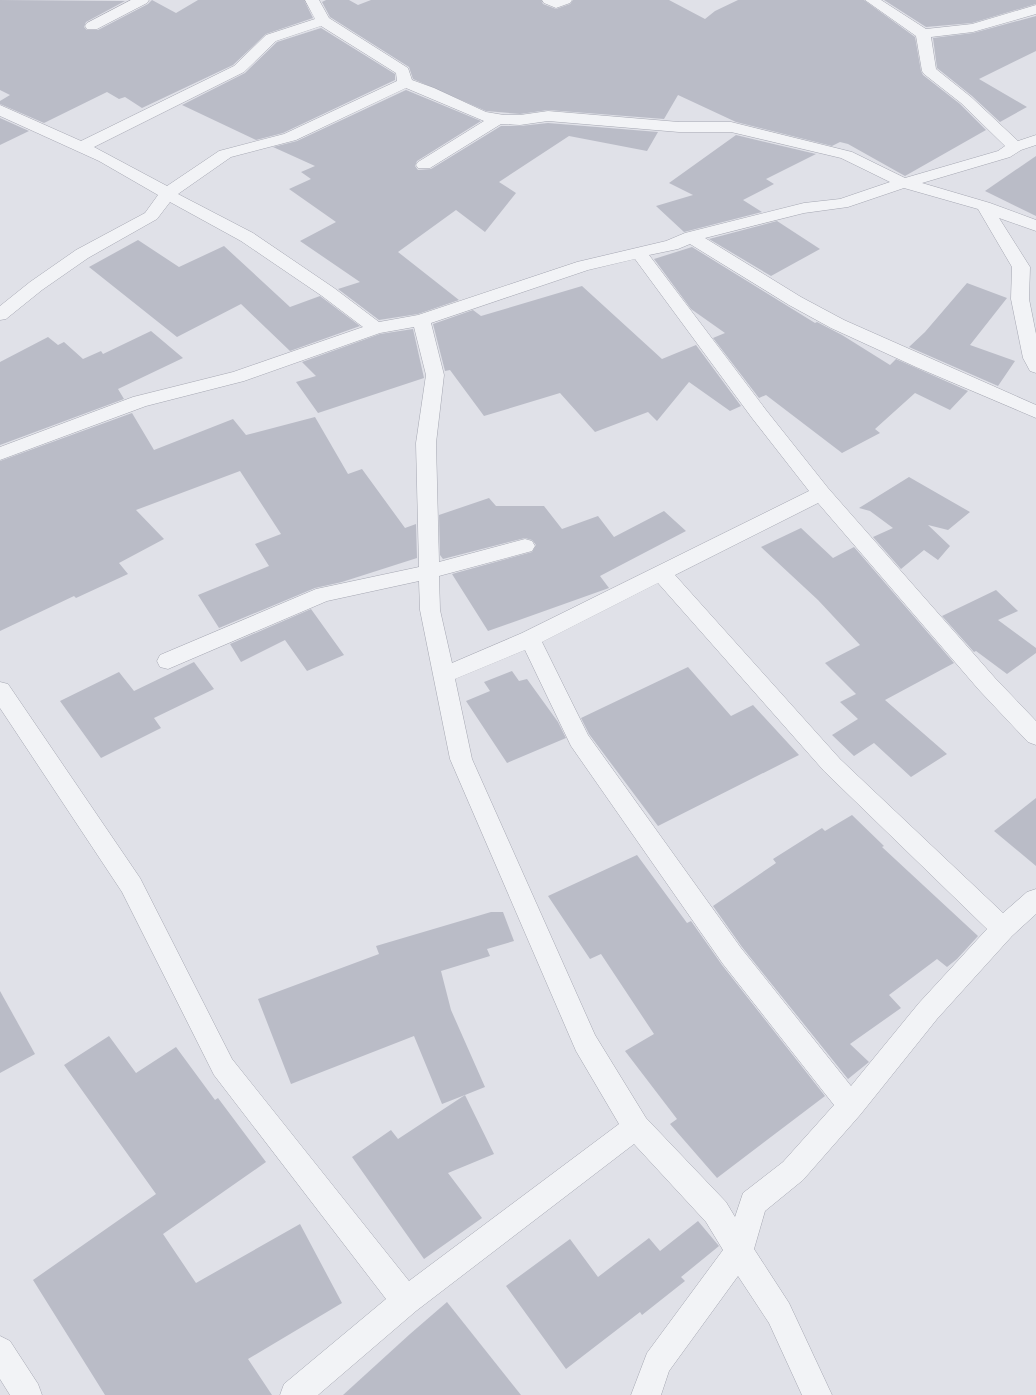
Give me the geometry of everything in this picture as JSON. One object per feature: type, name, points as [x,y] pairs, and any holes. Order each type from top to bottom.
[{"type":"street","points":[[92,26],[142,0]]},
{"type":"street","points":[[312,0],[323,21],[403,71],[405,83]]},
{"type":"street","points":[[549,0],[556,4],[565,0]]},
{"type":"street","points":[[872,0],[923,34],[973,28],[1036,9]]},
{"type":"street","points":[[81,147],[240,69],[271,38],[323,21]]},
{"type":"street","points":[[923,34],[929,71],[966,100],[1014,146]]},
{"type":"street","points":[[0,315],[36,286],[82,254],[151,216],[167,194],[226,154],[290,137],[405,83],[429,91],[482,116],[498,119],[520,120],[554,116],[679,127],[731,127],[846,155],[904,183],[984,206],[1036,226]]},
{"type":"street","points":[[0,110],[105,158],[167,194],[247,237],[328,292],[376,328]]},
{"type":"street","points":[[424,165],[498,119]]},
{"type":"street","points":[[0,454],[140,401],[238,377],[376,328],[421,320],[583,266],[672,245],[691,237],[804,208],[842,204],[904,183],[1004,154],[1014,146],[1036,140]]},
{"type":"street","points":[[984,206],[1020,267],[1020,299],[1032,358],[1036,367]]},
{"type":"street","points":[[691,237],[810,310],[911,359],[969,381],[1036,412]]},
{"type":"street","points":[[639,253],[759,414],[821,493],[987,684],[1036,736]]},
{"type":"street","points":[[421,320],[435,375],[426,443],[430,610],[461,759],[585,1043],[636,1127],[716,1212],[779,1313],[817,1395]]},
{"type":"street","points":[[444,675],[530,640],[821,493]]},
{"type":"street","points":[[168,660],[323,594],[428,572],[525,546]]},
{"type":"street","points":[[661,574],[832,765],[1002,929]]},
{"type":"street","points":[[530,640],[579,740],[732,956],[851,1106]]},
{"type":"street","points":[[0,690],[131,885],[223,1067],[406,1301]]},
{"type":"street","points":[[646,1395],[657,1363],[739,1251],[754,1203],[794,1171],[851,1106],[928,1011],[1002,929],[1036,899]]},
{"type":"street","points":[[295,1395],[406,1301],[636,1127]]},
{"type":"street","points":[[0,1351],[27,1395]]},
{"type":"building","points":[[0,0],[125,1],[86,22],[84,27],[87,30],[98,30],[148,4],[152,0],[176,13],[198,0],[304,0],[313,18],[266,34],[233,65],[142,108],[125,97],[119,99],[107,92],[44,123],[0,104],[0,101],[10,95],[0,90]]},
{"type":"building","points":[[326,0],[349,0],[358,5],[371,0],[541,0],[543,4],[556,9],[570,4],[573,0],[669,0],[705,19],[715,11],[738,0],[864,0],[915,37],[923,75],[960,104],[986,130],[905,176],[848,144],[840,142],[832,146],[736,122],[678,95],[664,119],[548,110],[520,114],[486,111],[413,79],[409,67],[330,17],[322,2]]},
{"type":"building","points":[[884,0],[1036,0],[1036,4],[972,23],[926,27]]},
{"type":"building","points":[[1036,16],[1036,51],[979,79],[1027,107],[1000,122],[972,96],[937,68],[933,38],[973,33]]},
{"type":"building","points":[[321,28],[395,74],[395,80],[283,133],[256,140],[182,105],[245,73],[277,42]]},
{"type":"building","points":[[406,90],[481,121],[417,161],[415,166],[418,170],[431,169],[501,126],[520,126],[548,123],[658,132],[647,151],[569,136],[499,182],[516,193],[485,232],[456,210],[398,252],[459,300],[418,314],[379,320],[338,289],[360,282],[300,241],[336,222],[289,189],[311,179],[301,172],[315,166],[273,147],[297,141]]},
{"type":"building","points":[[0,118],[29,131],[0,145]]},
{"type":"building","points":[[736,135],[816,154],[766,179],[774,184],[743,200],[762,212],[684,232],[656,206],[693,195],[669,183]]},
{"type":"building","points":[[1036,156],[1036,216],[985,191]]},
{"type":"building","points":[[777,221],[820,249],[771,276],[709,239]]},
{"type":"building","points":[[138,240],[179,267],[224,246],[290,307],[320,296],[360,326],[290,351],[241,304],[177,337],[89,267]]},
{"type":"building","points":[[692,247],[815,323],[817,322],[842,335],[890,365],[896,359],[968,391],[950,410],[915,393],[875,429],[880,433],[842,453],[766,395],[759,398],[713,338],[725,333],[691,309],[654,259]]},
{"type":"building","points":[[967,283],[1007,298],[970,345],[1015,361],[998,386],[909,347],[925,332]]},
{"type":"building","points":[[582,286],[662,359],[696,345],[741,406],[730,411],[689,382],[657,421],[648,412],[595,432],[560,393],[484,416],[450,370],[445,371],[433,324],[473,310],[481,316]]},
{"type":"building","points":[[413,329],[424,378],[318,413],[296,382],[316,376],[302,362],[380,334]]},
{"type":"building","points":[[151,331],[183,358],[118,389],[124,399],[0,445],[0,362],[48,337],[58,345],[64,342],[83,359],[101,351],[103,354]]},
{"type":"building","points":[[132,413],[154,450],[233,419],[246,435],[315,417],[348,474],[362,469],[405,528],[416,524],[417,558],[342,582],[315,588],[219,628],[198,595],[269,566],[255,544],[281,534],[240,471],[136,510],[164,539],[119,563],[128,574],[76,598],[74,596],[0,631],[0,461]]},
{"type":"building","points":[[909,477],[970,512],[948,530],[928,525],[950,546],[938,560],[924,550],[901,569],[873,537],[893,528],[870,511],[859,508]]},
{"type":"building","points":[[489,498],[496,506],[544,506],[562,529],[598,516],[614,537],[664,511],[686,531],[600,576],[609,588],[488,631],[452,574],[532,552],[536,545],[532,540],[525,538],[443,559],[440,555],[439,515]]},
{"type":"building","points":[[801,528],[833,558],[854,547],[954,663],[885,700],[947,754],[911,777],[874,743],[854,756],[832,735],[858,719],[840,702],[856,694],[825,663],[860,645],[818,600],[761,547]]},
{"type":"building","points":[[996,590],[1018,611],[998,620],[1036,648],[1036,653],[1007,674],[976,651],[974,652],[942,616]]},
{"type":"building","points":[[311,609],[344,655],[307,671],[285,640],[241,662],[230,644]]},
{"type":"building","points":[[194,662],[214,689],[154,718],[161,728],[101,758],[60,701],[119,672],[134,691]]},
{"type":"building","points":[[688,667],[731,716],[753,705],[799,755],[658,826],[589,734],[581,718]]},
{"type":"building","points":[[512,671],[519,681],[527,679],[558,722],[566,738],[507,763],[466,701],[490,691],[484,682]]},
{"type":"building","points":[[1036,798],[1036,866],[994,831]]},
{"type":"building","points":[[852,815],[884,846],[882,847],[978,936],[957,959],[947,967],[937,959],[889,995],[901,1008],[850,1044],[869,1062],[848,1079],[742,947],[713,906],[776,863],[773,859],[822,828],[825,831]]},
{"type":"building","points":[[637,855],[687,923],[691,921],[722,965],[825,1096],[717,1178],[670,1124],[677,1119],[625,1051],[654,1034],[601,954],[590,959],[548,896]]},
{"type":"building","points":[[491,912],[503,912],[514,941],[487,949],[490,956],[441,971],[451,1010],[485,1087],[442,1104],[414,1036],[291,1084],[258,999],[379,954],[376,946]]},
{"type":"building","points":[[0,991],[35,1054],[0,1073]]},
{"type":"building","points":[[109,1036],[136,1073],[176,1047],[215,1100],[218,1098],[266,1162],[163,1234],[196,1283],[300,1224],[342,1303],[248,1359],[272,1395],[105,1395],[33,1280],[156,1194],[64,1065]]},
{"type":"building","points":[[465,1095],[494,1154],[448,1173],[482,1218],[424,1259],[352,1157],[391,1130],[398,1139]]},
{"type":"building","points":[[698,1221],[719,1246],[681,1277],[685,1281],[642,1315],[640,1312],[566,1369],[506,1286],[570,1239],[598,1277],[649,1238],[660,1251]]},
{"type":"building","points":[[447,1302],[521,1395],[343,1395],[410,1334]]}]
